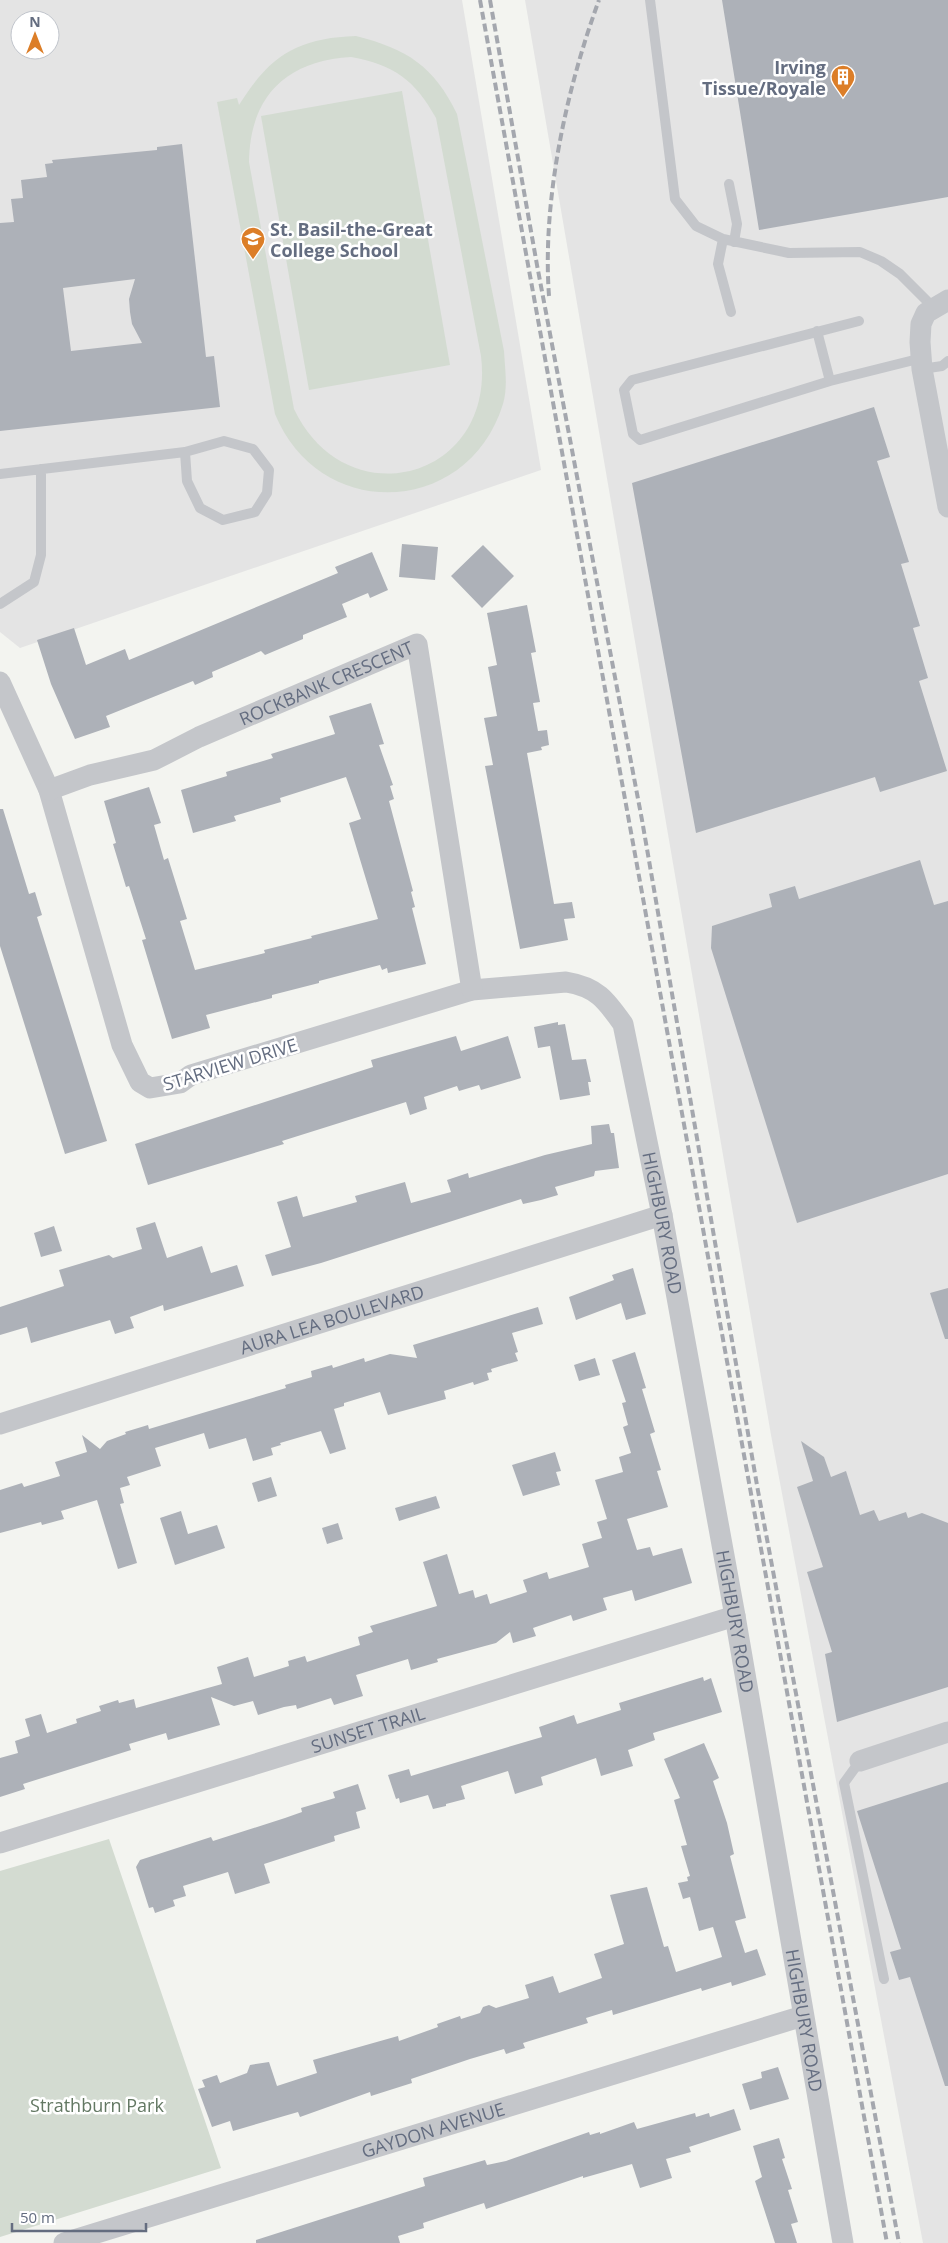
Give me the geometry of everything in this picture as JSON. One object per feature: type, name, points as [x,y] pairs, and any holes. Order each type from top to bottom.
[{"type":"street","points":[[941,304],[926,313],[921,324],[922,363],[948,507]]},
{"type":"street","name":"ROCKBANK CRESCENT","points":[[49,790],[90,775],[154,760],[199,737],[416,644],[472,990]]},
{"type":"street","name":"STARVIEW DRIVE","points":[[0,682],[49,790],[122,1045],[140,1082],[150,1088],[180,1083],[191,1075],[472,990],[566,982],[582,985],[597,992],[610,1005]]},
{"type":"street","name":"HIGHBURY ROAD","points":[[610,1005],[623,1024],[628,1043],[662,1215],[843,2243]]},
{"type":"street","name":"AURA LEA BOULEVARD","points":[[0,1424],[662,1215]]},
{"type":"street","name":"SUNSET TRAIL","points":[[0,1843],[734,1616]]},
{"type":"street","points":[[860,1761],[948,1732]]},
{"type":"street","name":"GAYDON AVENUE","points":[[64,2243],[803,2016]]},
{"type":"lane","points":[[650,0],[675,199],[696,226],[723,239],[789,253],[860,252],[881,261],[941,304]]},
{"type":"lane","points":[[729,184],[737,224],[734,242]]},
{"type":"lane","points":[[723,239],[718,264],[731,312]]},
{"type":"lane","points":[[859,321],[632,380],[624,390],[633,434],[640,440],[830,381],[922,363],[942,366],[948,361]]},
{"type":"lane","points":[[817,332],[830,381]]},
{"type":"lane","points":[[0,474],[185,452],[224,441],[253,449],[269,470],[267,493],[255,512],[223,520],[200,508],[186,481],[185,452]]},
{"type":"lane","points":[[0,604],[34,582],[41,555],[41,469]]},
{"type":"lane","points":[[860,1761],[844,1783],[884,1979]]},
{"type":"shaded area","name":"St. Basil-the-Great College School","points":[[0,0],[462,0],[541,470],[20,648],[0,632]]},
{"type":"shaded area","points":[[525,0],[948,0],[948,2243],[923,2243],[771,1435]]},
{"type":"green space","points":[[356,36],[390,47],[404,54],[428,72],[439,83],[448,97],[457,114],[504,351],[505,398],[485,441],[459,469],[427,486],[393,492],[358,489],[325,474],[296,449],[275,414],[217,102],[237,98],[239,105],[262,73],[287,52],[336,37]],"holes":[[[351,57],[366,60],[402,76],[420,94],[436,118],[481,356],[479,398],[465,432],[442,456],[413,470],[380,473],[347,465],[318,443],[294,409],[249,162],[251,139],[256,118],[276,86],[290,75],[308,66],[328,60]]]},
{"type":"green space","points":[[402,91],[450,365],[309,390],[261,116]]},
{"type":"green space","name":"Strathburn Park","points":[[109,1839],[221,2168],[0,2237],[0,1871]]},
{"type":"building","name":"Irving Tissue/Royale","points":[[722,0],[948,0],[948,197],[759,230]]},
{"type":"building","points":[[182,144],[206,357],[214,356],[220,407],[0,431],[0,223],[14,222],[11,199],[23,198],[21,180],[47,177],[45,164],[53,163],[52,160],[157,150],[157,147]],"holes":[[[135,279],[129,299],[132,324],[142,343],[71,351],[63,288]]]},
{"type":"building","points":[[874,407],[890,457],[877,461],[909,562],[901,564],[920,626],[913,628],[928,678],[919,681],[947,771],[880,792],[875,777],[696,833],[632,483]]},
{"type":"building","points":[[402,544],[438,547],[435,580],[399,577]]},
{"type":"building","points":[[483,545],[514,576],[482,608],[451,576]]},
{"type":"building","points":[[372,552],[388,590],[370,598],[368,593],[342,604],[347,617],[303,635],[303,639],[265,655],[261,651],[212,672],[213,677],[195,685],[193,681],[106,716],[110,727],[75,739],[51,684],[37,640],[74,628],[86,665],[125,649],[129,660],[338,573],[335,567]]},
{"type":"building","points":[[527,605],[536,652],[531,653],[540,702],[533,703],[538,731],[547,730],[549,745],[541,747],[542,750],[527,753],[554,904],[572,902],[575,918],[564,919],[568,940],[520,949],[485,766],[493,765],[484,718],[497,716],[488,667],[497,665],[487,613]]},
{"type":"building","points":[[371,703],[384,744],[379,745],[393,785],[390,786],[394,799],[389,801],[413,891],[411,892],[415,907],[412,908],[426,964],[388,973],[387,968],[382,970],[380,965],[319,981],[319,983],[272,995],[272,998],[206,1015],[210,1028],[172,1039],[142,940],[146,939],[129,886],[126,887],[113,844],[116,843],[104,801],[149,787],[161,823],[154,825],[164,860],[168,858],[187,919],[180,921],[195,970],[265,953],[264,950],[378,919],[349,823],[361,819],[346,777],[280,798],[281,802],[234,816],[236,821],[193,833],[181,790],[227,776],[226,772],[273,758],[271,754],[335,734],[329,716]]},
{"type":"building","points":[[0,809],[3,809],[29,894],[35,892],[42,915],[37,917],[107,1141],[65,1154],[0,946]]},
{"type":"building","points":[[920,860],[934,905],[948,901],[948,1174],[797,1223],[711,948],[712,926],[772,907],[769,894],[795,886],[799,899]]},
{"type":"building","points":[[558,1022],[558,1025],[565,1024],[572,1060],[586,1059],[591,1082],[588,1082],[590,1095],[560,1100],[550,1046],[538,1048],[534,1027]]},
{"type":"building","points":[[456,1036],[461,1051],[508,1036],[521,1078],[481,1090],[479,1085],[459,1091],[457,1086],[424,1097],[427,1109],[410,1115],[406,1102],[282,1141],[284,1144],[148,1185],[135,1144],[373,1067],[371,1060]]},
{"type":"building","points":[[609,1124],[611,1133],[614,1133],[619,1168],[595,1171],[594,1176],[555,1187],[558,1195],[523,1204],[521,1199],[321,1263],[272,1276],[265,1255],[291,1247],[277,1202],[297,1196],[303,1217],[357,1202],[355,1196],[405,1182],[411,1203],[451,1192],[447,1180],[468,1173],[469,1178],[545,1155],[592,1144],[591,1126]]},
{"type":"building","points":[[155,1222],[167,1258],[202,1246],[211,1273],[237,1265],[244,1286],[164,1311],[163,1305],[130,1317],[134,1328],[115,1334],[110,1320],[31,1343],[27,1327],[0,1335],[0,1307],[64,1286],[59,1270],[109,1255],[113,1258],[142,1249],[136,1228]]},
{"type":"building","points":[[54,1226],[62,1251],[41,1257],[34,1233]]},
{"type":"building","points":[[633,1268],[646,1314],[626,1320],[621,1303],[576,1320],[569,1297],[614,1280],[612,1275]]},
{"type":"building","points":[[948,1288],[948,1339],[945,1339],[930,1293]]},
{"type":"building","points":[[538,1307],[543,1324],[512,1333],[518,1352],[515,1353],[518,1361],[491,1369],[492,1372],[487,1373],[489,1380],[474,1385],[473,1382],[444,1391],[446,1399],[388,1415],[380,1392],[344,1403],[344,1406],[334,1409],[346,1449],[330,1454],[321,1431],[280,1443],[281,1445],[271,1448],[273,1455],[253,1461],[246,1438],[209,1449],[204,1433],[155,1448],[161,1466],[127,1477],[130,1485],[120,1488],[124,1503],[120,1504],[137,1563],[118,1569],[97,1500],[61,1511],[64,1519],[42,1525],[41,1522],[0,1533],[0,1490],[22,1483],[24,1487],[60,1476],[55,1462],[87,1452],[82,1435],[100,1449],[107,1441],[126,1434],[125,1432],[148,1425],[149,1429],[286,1388],[285,1385],[312,1377],[311,1371],[332,1365],[333,1368],[364,1358],[365,1362],[390,1354],[417,1358],[413,1345]]},
{"type":"building","points":[[635,1352],[646,1388],[642,1389],[655,1432],[650,1434],[661,1470],[657,1471],[668,1507],[627,1519],[637,1550],[650,1547],[653,1556],[682,1548],[692,1583],[635,1601],[632,1590],[603,1598],[607,1610],[573,1621],[571,1615],[533,1628],[536,1636],[513,1643],[510,1632],[496,1643],[437,1659],[438,1662],[411,1670],[408,1659],[356,1675],[363,1696],[334,1705],[331,1698],[297,1709],[296,1705],[258,1715],[253,1701],[234,1706],[211,1697],[220,1725],[168,1740],[166,1733],[129,1744],[131,1750],[23,1784],[25,1789],[0,1797],[0,1758],[18,1753],[15,1741],[30,1736],[25,1719],[41,1714],[47,1733],[77,1723],[76,1719],[101,1711],[99,1706],[118,1700],[119,1703],[134,1699],[136,1708],[222,1684],[217,1667],[248,1657],[254,1677],[289,1666],[288,1661],[305,1656],[307,1662],[360,1645],[358,1637],[373,1632],[370,1626],[437,1606],[423,1562],[447,1554],[459,1594],[473,1590],[475,1598],[487,1594],[490,1604],[527,1592],[523,1580],[547,1572],[549,1579],[589,1567],[582,1544],[602,1538],[597,1522],[607,1519],[595,1480],[623,1472],[619,1457],[631,1453],[623,1427],[628,1425],[622,1403],[626,1402],[612,1360]]},
{"type":"building","points":[[595,1358],[600,1375],[579,1381],[574,1365]]},
{"type":"building","points":[[801,1441],[824,1457],[831,1477],[846,1471],[860,1515],[874,1510],[879,1521],[906,1512],[908,1518],[922,1513],[948,1523],[948,1687],[837,1722],[825,1654],[832,1652],[807,1572],[823,1567],[797,1487],[813,1481]]},
{"type":"building","points":[[555,1452],[561,1471],[556,1472],[560,1485],[523,1496],[512,1465]]},
{"type":"building","points":[[271,1477],[277,1496],[258,1502],[252,1483]]},
{"type":"building","points":[[436,1496],[440,1508],[399,1521],[395,1508]]},
{"type":"building","points":[[181,1511],[188,1534],[217,1525],[225,1548],[175,1565],[160,1518]]},
{"type":"building","points":[[338,1523],[343,1539],[327,1544],[322,1528]]},
{"type":"building","points":[[703,1677],[704,1681],[711,1678],[722,1712],[653,1733],[655,1740],[628,1750],[633,1766],[601,1776],[596,1758],[541,1777],[543,1785],[515,1794],[508,1771],[461,1786],[465,1799],[433,1809],[428,1795],[400,1803],[399,1798],[396,1799],[388,1775],[409,1769],[411,1776],[542,1737],[539,1727],[574,1715],[577,1724],[621,1710],[619,1703]]},
{"type":"building","points":[[704,1743],[719,1778],[713,1781],[727,1823],[734,1854],[730,1856],[746,1918],[735,1921],[745,1953],[757,1949],[766,1975],[732,1986],[731,1982],[702,1991],[701,1988],[613,2015],[612,2010],[586,2018],[588,2023],[523,2043],[525,2048],[506,2054],[504,2049],[470,2059],[411,2079],[412,2083],[371,2096],[370,2092],[300,2117],[298,2112],[233,2131],[230,2121],[212,2127],[198,2089],[205,2087],[202,2080],[217,2075],[220,2083],[247,2073],[250,2065],[269,2062],[277,2086],[317,2073],[313,2060],[398,2036],[399,2041],[438,2027],[437,2024],[460,2016],[461,2019],[480,2013],[483,2007],[489,2005],[496,2008],[529,1998],[525,1985],[553,1976],[559,1993],[602,1978],[594,1954],[624,1944],[610,1895],[647,1887],[664,1947],[668,1946],[676,1972],[722,1957],[713,1927],[699,1931],[690,1897],[683,1899],[678,1883],[688,1881],[687,1877],[690,1876],[681,1846],[687,1845],[674,1800],[680,1798],[664,1759]]},
{"type":"building","points":[[948,1782],[948,2086],[945,2086],[910,1977],[899,1980],[890,1952],[901,1949],[857,1811]]},
{"type":"building","points":[[358,1784],[366,1809],[356,1812],[360,1828],[334,1836],[335,1841],[264,1864],[270,1883],[235,1894],[228,1872],[183,1886],[186,1896],[173,1900],[175,1906],[155,1913],[153,1907],[149,1908],[136,1867],[140,1860],[211,1837],[213,1841],[285,1818],[302,1812],[301,1808],[335,1798],[333,1792]]},
{"type":"building","points":[[778,2067],[789,2099],[750,2110],[742,2084],[762,2078],[761,2072]]},
{"type":"building","points":[[734,2109],[741,2130],[689,2147],[691,2152],[666,2159],[672,2178],[640,2188],[632,2164],[583,2178],[583,2176],[486,2209],[484,2203],[423,2223],[424,2228],[398,2236],[400,2243],[256,2243],[256,2240],[425,2186],[423,2178],[485,2160],[487,2165],[506,2161],[589,2132],[590,2135],[600,2132],[600,2134],[634,2122],[637,2129],[695,2113],[696,2117],[709,2113],[710,2117]]},
{"type":"building","points":[[779,2138],[785,2158],[782,2159],[792,2189],[788,2190],[798,2222],[791,2224],[797,2243],[775,2243],[755,2181],[762,2177],[753,2146]]},
{"type":"railway","points":[[480,0],[887,2243]]},
{"type":"railway","points":[[490,0],[537,265],[642,820],[758,1491],[899,2243]]},
{"type":"railway","points":[[549,296],[549,222],[559,146],[576,71],[599,0]]},
{"type":"place","name":"Irving Tissue/Royale","points":[[843,98]]},
{"type":"place","name":"St. Basil-the-Great College School","points":[[253,260]]}]
